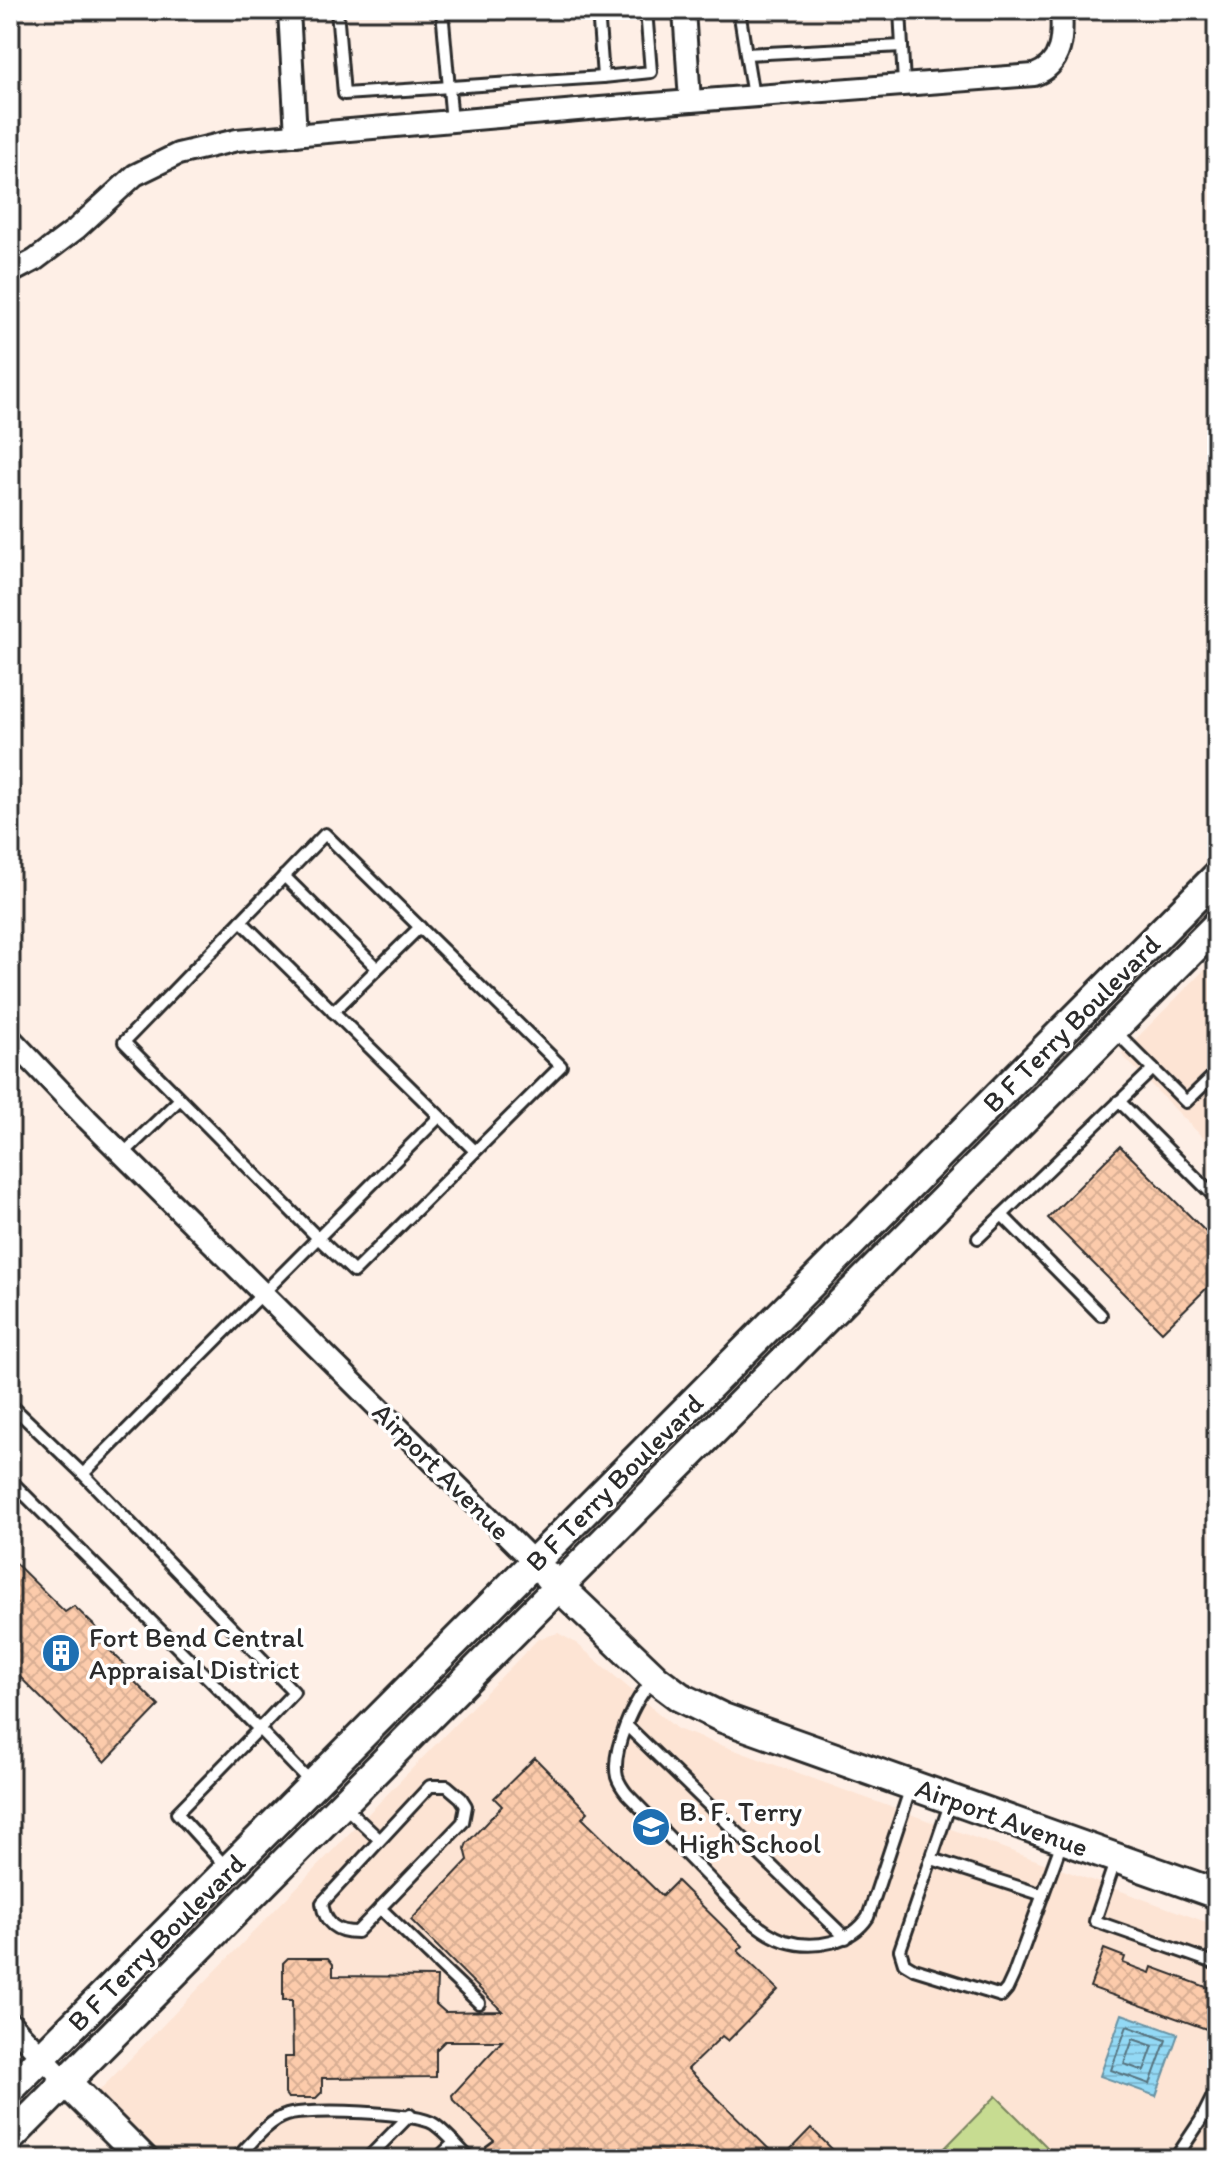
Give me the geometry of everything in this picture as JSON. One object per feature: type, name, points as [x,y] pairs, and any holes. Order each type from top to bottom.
[{"type":"main road","name":"B F Terry Boulevard","points":[[10,2089],[1217,876]]},
{"type":"main road","name":"B F Terry Boulevard","points":[[10,2138],[1217,925]]},
{"type":"main road","name":"Airport Avenue","points":[[534,1562],[656,1679],[680,1697],[723,1718],[1217,1894]]},
{"type":"main road","points":[[66,2082],[143,2159]]},
{"type":"street","points":[[289,10],[296,135]]},
{"type":"street","points":[[684,10],[690,101]]},
{"type":"street","points":[[10,273],[35,260],[76,229],[135,175],[178,154],[237,140],[1034,75],[1046,71],[1058,53],[1063,37],[1061,10]]},
{"type":"street","name":"Airport Avenue","points":[[10,1038],[122,1155],[534,1562]]},
{"type":"street","points":[[10,2023],[66,2082]]},
{"type":"lane","points":[[337,10],[344,94],[651,72],[646,10]]},
{"type":"lane","points":[[442,10],[452,122]]},
{"type":"lane","points":[[598,10],[603,77]]},
{"type":"lane","points":[[739,10],[753,96]]},
{"type":"lane","points":[[900,10],[904,84]]},
{"type":"lane","points":[[746,54],[902,46]]},
{"type":"lane","points":[[325,834],[561,1066],[354,1272],[124,1042],[241,921],[325,834]]},
{"type":"lane","points":[[284,876],[377,968]]},
{"type":"lane","points":[[241,921],[475,1151]]},
{"type":"lane","points":[[333,1012],[420,927]]},
{"type":"lane","points":[[1114,1029],[1186,1102],[1217,1072]]},
{"type":"lane","points":[[978,1238],[1153,1069]]},
{"type":"lane","points":[[122,1155],[180,1099]]},
{"type":"lane","points":[[1119,1101],[1214,1196]]},
{"type":"lane","points":[[83,1474],[439,1117]]},
{"type":"lane","points":[[1002,1215],[1101,1315]]},
{"type":"lane","points":[[10,1404],[83,1474],[294,1692],[177,1813],[228,1869]]},
{"type":"lane","points":[[10,1480],[313,1785]]},
{"type":"lane","points":[[656,1679],[646,1688],[617,1751],[617,1780],[749,1919],[784,1941],[805,1944],[846,1938],[860,1929],[868,1917],[912,1785]]},
{"type":"lane","points":[[627,1726],[846,1938]]},
{"type":"lane","points":[[430,1786],[447,1786],[466,1806],[463,1822],[357,1932],[344,1932],[324,1917],[322,1903],[380,1840],[430,1786]]},
{"type":"lane","points":[[952,1800],[900,1950],[904,1963],[914,1969],[1001,1996],[1013,1976],[1063,1839]]},
{"type":"lane","points":[[342,1805],[380,1840]]},
{"type":"lane","points":[[1116,1858],[1095,1921],[1217,1964]]},
{"type":"lane","points":[[932,1859],[1043,1895]]},
{"type":"lane","points":[[380,1908],[479,2003]]},
{"type":"lane","points":[[1175,2159],[1201,2120],[1217,2088]]},
{"type":"lane","points":[[236,2159],[271,2124],[287,2115],[325,2113],[410,2115],[434,2123],[470,2159]]},
{"type":"lane","points":[[367,2159],[410,2115]]},
{"type":"lane","points":[[437,2159],[454,2143]]},
{"type":"shaded area","points":[[1217,957],[1217,1152],[1121,1054]]},
{"type":"shaded area","name":"B. F. Terry High School","points":[[558,1633],[576,1643],[677,1729],[1217,1926],[1217,2159],[165,2159],[97,2093],[538,1639]]},
{"type":"green space","points":[[996,2096],[1059,2159],[934,2159]]},
{"type":"water","points":[[1122,2014],[1178,2034],[1156,2096],[1100,2076]]},
{"type":"building","points":[[1120,1146],[1217,1243],[1217,1278],[1162,1332],[1048,1218]]},
{"type":"building","name":"Fort Bend Central Appraisal District","points":[[10,1558],[65,1612],[74,1606],[104,1635],[99,1640],[126,1666],[122,1669],[159,1706],[105,1762],[10,1667]]},
{"type":"building","points":[[535,1758],[588,1812],[582,1818],[662,1896],[677,1881],[743,1946],[738,1951],[778,1990],[728,2041],[722,2036],[688,2069],[779,2159],[493,2159],[487,2154],[486,2147],[494,2141],[453,2100],[452,2095],[502,2041],[445,2041],[436,2050],[436,2077],[322,2078],[322,2092],[316,2098],[288,2098],[285,2094],[285,2057],[293,2057],[292,2000],[283,2000],[283,1963],[288,1958],[328,1958],[333,1964],[333,1976],[437,1977],[436,2004],[445,2012],[502,2011],[411,1920],[468,1860],[467,1843],[502,1806],[494,1798]]},
{"type":"building","points":[[1104,1949],[1125,1957],[1123,1963],[1150,1973],[1152,1967],[1217,1991],[1217,2009],[1209,2030],[1090,1987]]},
{"type":"building","points":[[811,2128],[842,2159],[781,2159]]},
{"type":"place","name":"Fort Bend Central Appraisal District","points":[[61,1653]]},
{"type":"place","name":"B. F. Terry High School","points":[[651,1827]]}]
